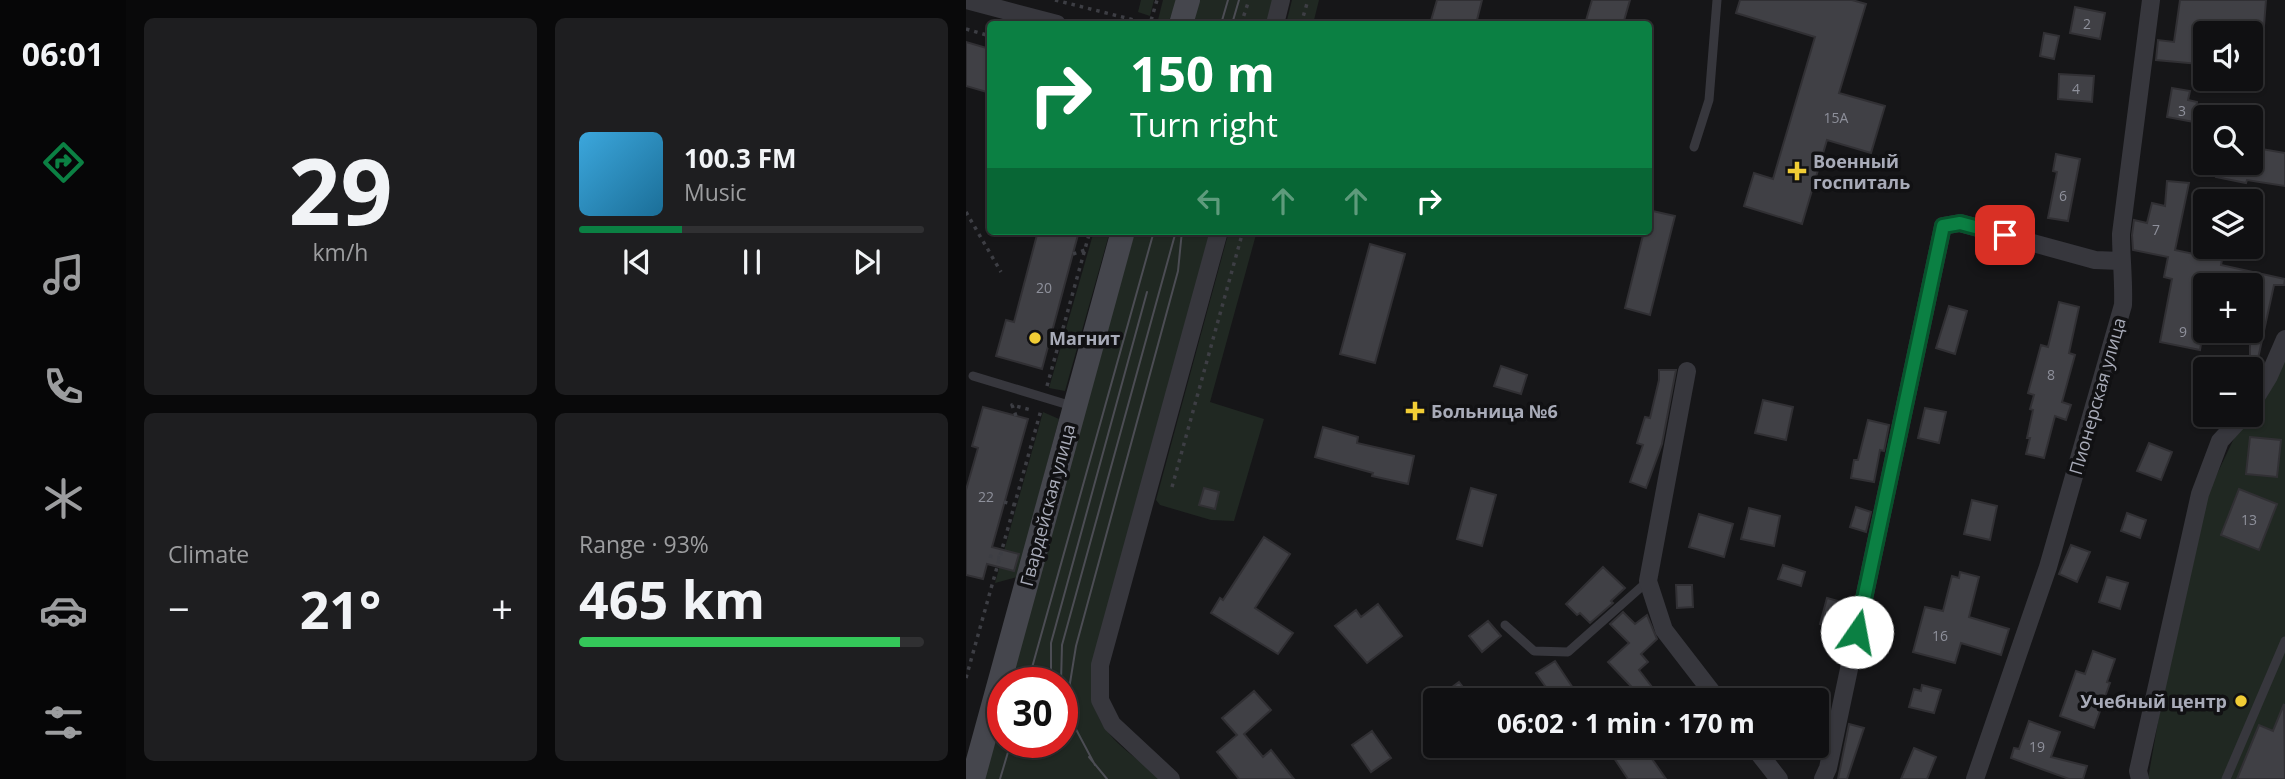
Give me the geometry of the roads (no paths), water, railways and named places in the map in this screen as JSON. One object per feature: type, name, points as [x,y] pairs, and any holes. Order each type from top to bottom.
[{"type":"street","points":[[966,0],[1046,21]]},
{"type":"street","points":[[1182,21],[1188,0]]},
{"type":"street","points":[[1276,21],[1281,0]]},
{"type":"street","name":"Пионерская улица","points":[[1975,779],[2048,567],[2123,304],[2124,278],[2120,234],[2151,0]]},
{"type":"street","points":[[1823,779],[1831,754],[1943,226],[1960,223],[2095,260],[2121,261]]},
{"type":"street","name":"Гвардейская улица","points":[[973,779],[1122,235]]},
{"type":"street","points":[[1171,779],[1112,724],[1100,700],[1100,665],[1218,235]]},
{"type":"street","points":[[2263,386],[2285,339]]},
{"type":"street","points":[[1687,371],[1648,581],[1664,630],[1709,688]]},
{"type":"street","points":[[2140,779],[2138,771],[2200,494],[2220,441],[2233,427]]},
{"type":"street","points":[[1762,758],[1779,779]]},
{"type":"lane","points":[[1694,147],[1709,100],[1717,0]]},
{"type":"lane","points":[[972,376],[1074,406]]},
{"type":"lane","points":[[1505,625],[1534,650],[1568,652],[1648,581]]},
{"type":"lane","points":[[2226,779],[2285,642]]},
{"type":"tram line","points":[[1222,21],[1228,0]]},
{"type":"tram line","points":[[1233,21],[1239,0]]},
{"type":"tram line","points":[[1032,667],[1153,235]]},
{"type":"tram line","points":[[1061,667],[1062,645],[1175,235]]},
{"type":"tram line","points":[[1073,667],[1076,646],[1178,271],[1182,235]]},
{"type":"tram line","points":[[1051,667],[1051,643],[1147,292]]},
{"type":"tram line","points":[[1078,733],[1095,765]]},
{"type":"tram line","points":[[1089,757],[1107,779]]},
{"type":"tram line","points":[[1000,779],[1006,758]]},
{"type":"place","name":"Военный госпиталь","points":[[1797,171]]},
{"type":"place","name":"Магнит","points":[[1035,338]]},
{"type":"place","name":"Больница №6","points":[[1415,411]]},
{"type":"place","name":"Учебный центр","points":[[2241,701]]}]
